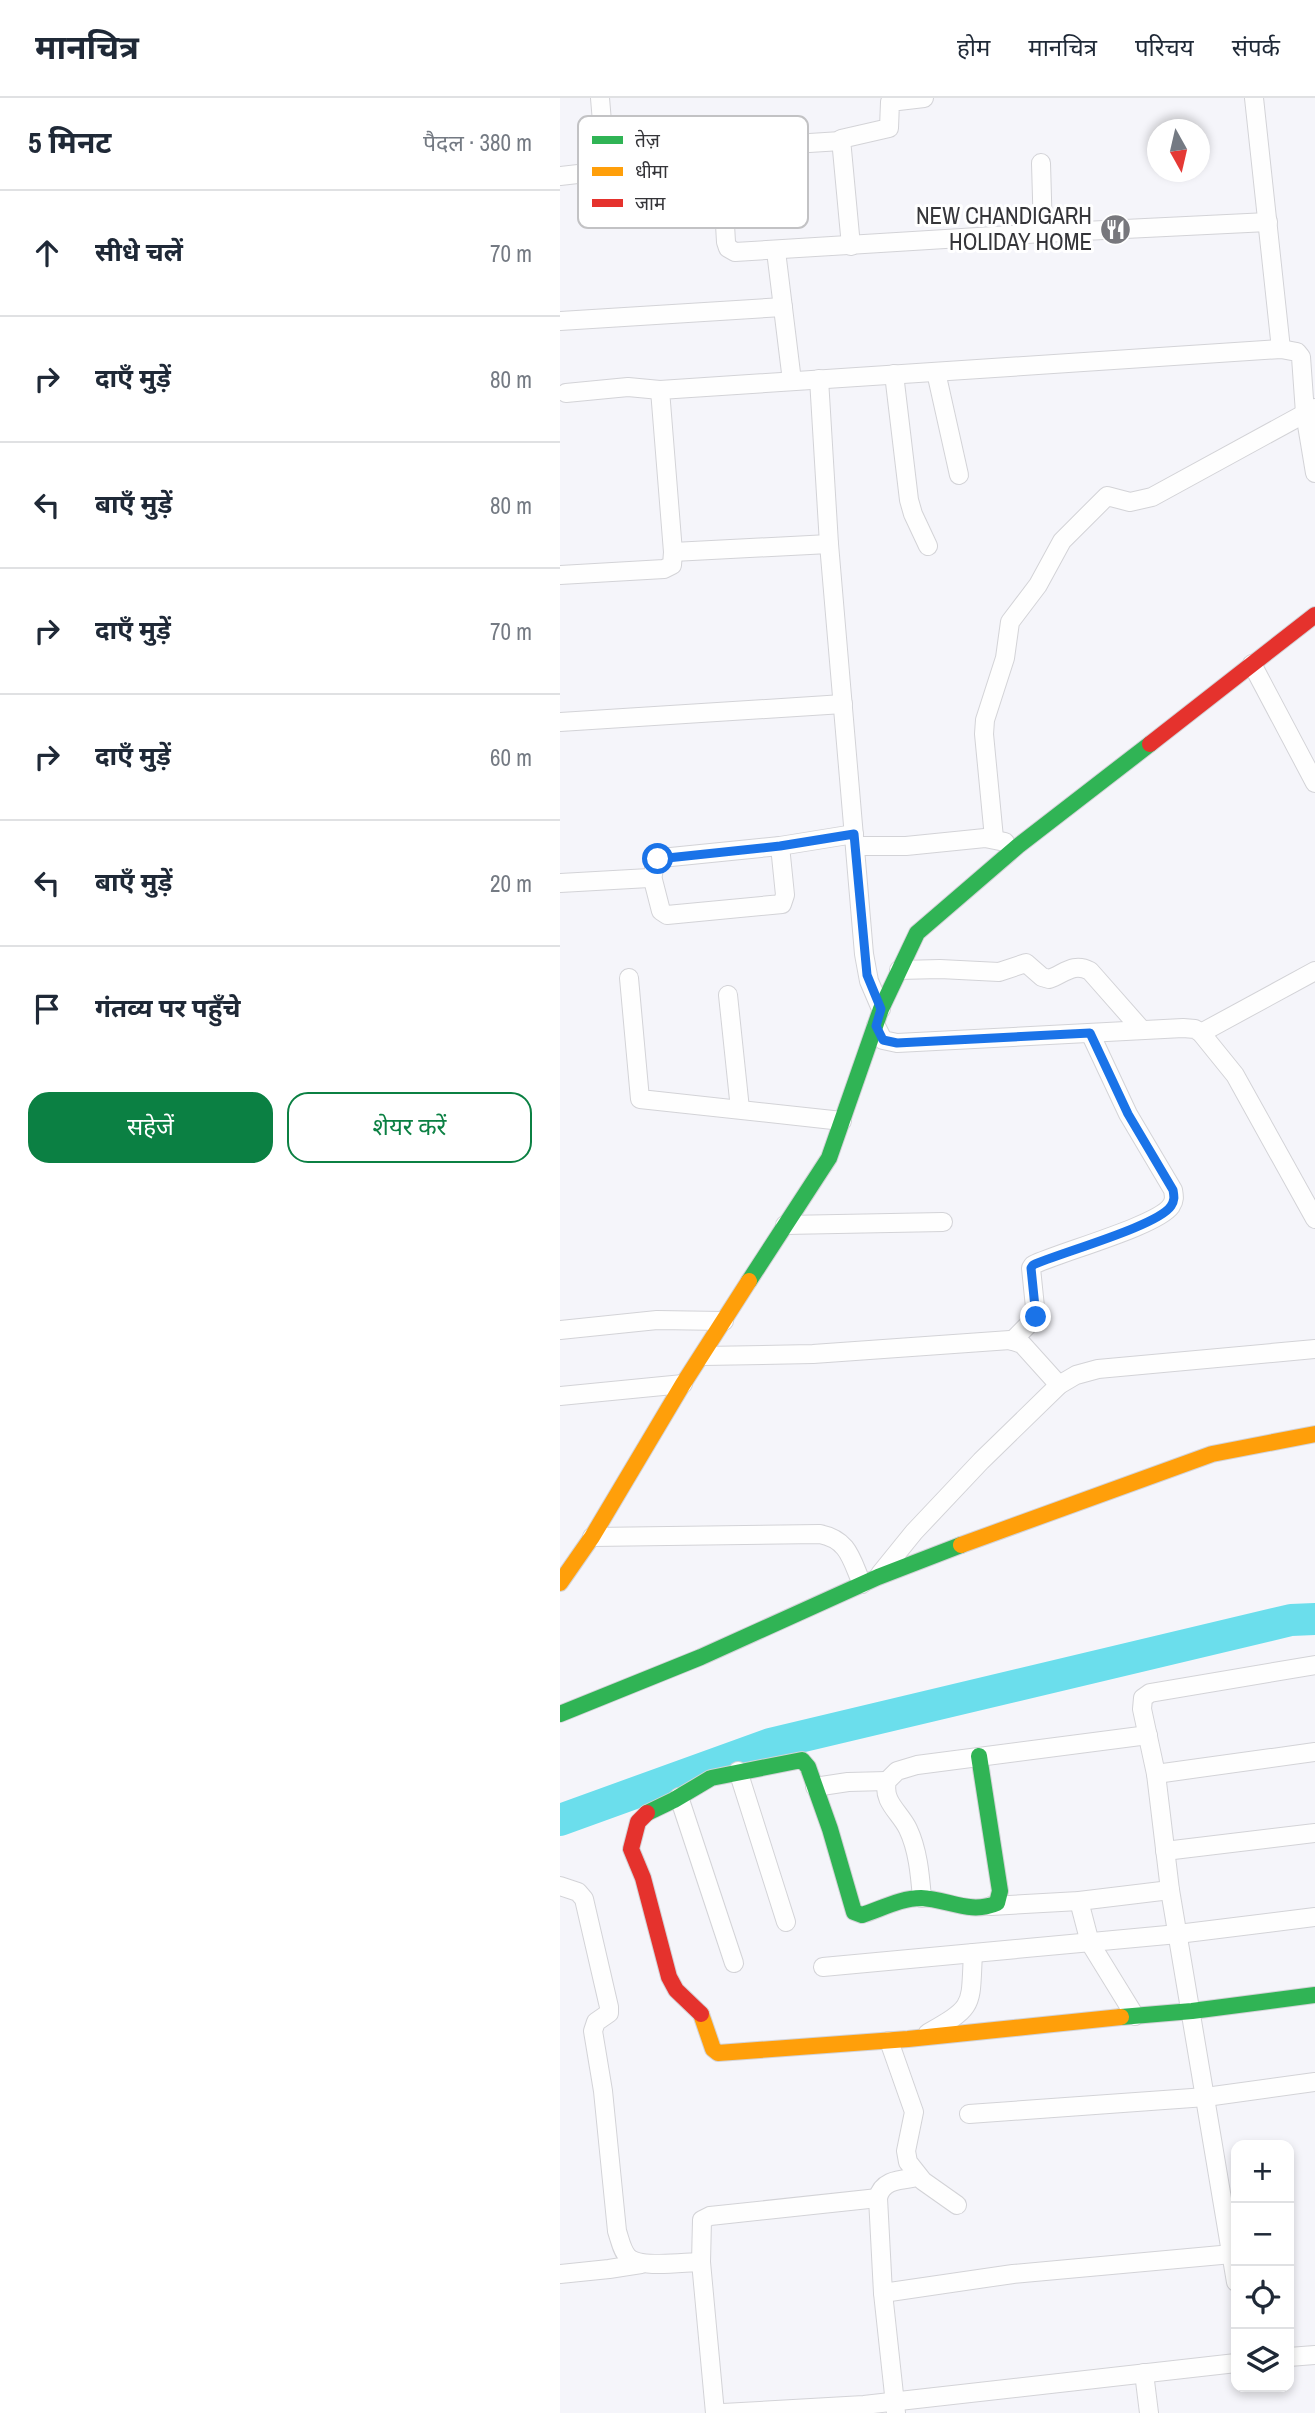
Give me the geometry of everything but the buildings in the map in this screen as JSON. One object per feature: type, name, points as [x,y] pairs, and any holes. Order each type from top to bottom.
[{"type":"street","points":[[600,98],[602,116]]},
{"type":"street","points":[[808,143],[841,141],[843,138],[889,128],[890,100],[924,98]]},
{"type":"street","points":[[1254,98],[1281,349]]},
{"type":"street","points":[[841,141],[851,246]]},
{"type":"street","points":[[1041,163],[1044,233]]},
{"type":"street","points":[[560,176],[578,174]]},
{"type":"street","points":[[725,228],[726,242],[729,248],[736,252],[1268,222]]},
{"type":"street","points":[[776,251],[792,381]]},
{"type":"street","points":[[560,321],[783,307]]},
{"type":"street","points":[[566,393],[628,387],[660,390],[1281,349],[1297,352],[1301,357],[1310,410],[1315,473]]},
{"type":"street","points":[[936,372],[959,475]]},
{"type":"street","points":[[894,374],[909,500],[928,545]]},
{"type":"street","points":[[819,379],[829,544],[867,975],[883,1040],[897,1043],[1188,1028],[1201,1033],[1244,1088],[1315,1219]]},
{"type":"street","points":[[560,575],[664,569],[672,565],[660,390]]},
{"type":"street","points":[[994,838],[985,720],[1005,658],[1010,622],[1041,582],[1062,541],[1107,497],[1130,502],[1152,497],[1310,410]]},
{"type":"street","points":[[673,552],[829,544]]},
{"type":"street","points":[[560,1583],[592,1537],[683,1384],[829,1158],[878,1017],[912,939],[922,926],[1018,846],[1315,615]]},
{"type":"street","points":[[1252,664],[1315,783]]},
{"type":"street","points":[[560,722],[843,704]]},
{"type":"street","points":[[780,846],[785,895],[784,901],[778,905],[667,915],[661,911],[652,876],[658,859],[780,846],[854,840],[906,846],[994,838],[1018,846]]},
{"type":"street","points":[[560,883],[652,876]]},
{"type":"street","points":[[898,970],[940,968],[999,972],[1026,963],[1042,977],[1049,979],[1070,968],[1085,968],[1142,1030]]},
{"type":"street","points":[[1201,1033],[1315,971]]},
{"type":"street","points":[[629,978],[640,1099],[842,1121]]},
{"type":"street","points":[[729,995],[740,1109]]},
{"type":"street","points":[[1012,1340],[1036,1317],[1031,1268],[1033,1265],[1087,1246],[1157,1216],[1170,1208],[1174,1199],[1173,1190],[1128,1114],[1090,1033]]},
{"type":"street","points":[[785,1225],[943,1222]]},
{"type":"street","points":[[560,1330],[647,1321],[724,1321]]},
{"type":"street","points":[[703,1356],[824,1353],[1012,1340],[1023,1344],[1059,1385]]},
{"type":"street","points":[[870,1580],[981,1461],[1059,1385],[1076,1375],[1098,1369],[1315,1349]]},
{"type":"street","points":[[560,1396],[683,1384]]},
{"type":"street","points":[[560,1714],[701,1657],[870,1580],[1012,1525],[1212,1454],[1315,1434]]},
{"type":"street","points":[[592,1537],[820,1534],[841,1541],[870,1580]]},
{"type":"street","points":[[1231,2248],[1170,1890],[1156,1774],[1142,1703],[1147,1693],[1315,1665]]},
{"type":"street","points":[[922,1898],[918,1859],[908,1828],[886,1794],[887,1781],[897,1771],[917,1765],[979,1756],[1148,1735]]},
{"type":"street","points":[[1156,1774],[1315,1752]]},
{"type":"street","points":[[979,1756],[1000,1891],[1000,1899],[991,1906]]},
{"type":"street","points":[[1170,1890],[1079,1901],[967,1909],[922,1898],[900,1901],[862,1915],[854,1912],[830,1829],[808,1767],[802,1760],[711,1778],[679,1797],[649,1810],[633,1835],[631,1849],[650,1903],[669,1977],[676,1990],[700,2012],[713,2049],[724,2053],[889,2041],[1192,2011],[1315,1995]]},
{"type":"street","points":[[738,1771],[786,1922]]},
{"type":"street","points":[[815,1787],[848,1782],[887,1781]]},
{"type":"street","points":[[679,1797],[734,1964]]},
{"type":"street","points":[[1165,1851],[1315,1833]]},
{"type":"street","points":[[560,1886],[578,1892],[584,1899],[609,2007],[609,2013],[596,2022],[593,2031],[603,2091],[617,2231],[627,2256],[641,2263]]},
{"type":"street","points":[[1079,1901],[1090,1943],[1135,2016]]},
{"type":"street","points":[[823,1967],[1090,1943],[1315,1917]]},
{"type":"street","points":[[922,2037],[967,2007],[971,1995],[973,1953]]},
{"type":"street","points":[[889,2041],[914,2112],[906,2151],[908,2162],[919,2177],[957,2204]]},
{"type":"street","points":[[969,2113],[1206,2097],[1315,2082]]},
{"type":"street","points":[[895,2407],[883,2293],[878,2198],[880,2189],[887,2183],[919,2177]]},
{"type":"street","points":[[715,2413],[701,2262],[702,2223],[706,2217],[878,2198]]},
{"type":"street","points":[[883,2293],[1013,2274],[1231,2254]]},
{"type":"street","points":[[560,2274],[609,2270],[641,2263],[701,2262]]},
{"type":"street","points":[[1294,2357],[1315,2355]]},
{"type":"street","points":[[723,2413],[864,2405],[938,2405],[1144,2373],[1231,2364]]},
{"type":"street","points":[[1144,2373],[1149,2413]]},
{"type":"waterway","points":[[560,1820],[770,1744],[1291,1620],[1315,1619]]},
{"type":"traffic: fast","points":[[749,1281],[829,1158],[881,1009],[917,933],[1018,846],[1150,744]]},
{"type":"traffic: fast","points":[[560,1714],[701,1657],[878,1577],[961,1545]]},
{"type":"traffic: fast","points":[[647,1813],[711,1778],[802,1760],[808,1767],[830,1829],[854,1912],[862,1915],[914,1898],[968,1907],[987,1906],[997,1903],[1000,1891],[979,1756]]},
{"type":"traffic: fast","points":[[1121,2017],[1315,1995]]},
{"type":"traffic: slow","points":[[560,1583],[592,1537],[683,1384],[749,1281]]},
{"type":"traffic: slow","points":[[961,1545],[1212,1454],[1315,1434]]},
{"type":"traffic: slow","points":[[701,2014],[713,2049],[718,2053],[908,2039],[1121,2017]]},
{"type":"traffic: jam","points":[[1150,744],[1315,615]]},
{"type":"traffic: jam","points":[[647,1813],[638,1822],[631,1849],[643,1878],[669,1977],[676,1990],[701,2014]]},
{"type":"place","name":"NEW CHANDIGARH HOLIDAY HOME","points":[[1115,229]]},
{"type":"route","points":[[658,859],[780,846],[854,834],[864,954],[871,989],[881,1009],[876,1026],[883,1040],[897,1043],[1090,1033],[1128,1114],[1173,1190],[1174,1199],[1170,1208],[1157,1216],[1087,1246],[1033,1265],[1031,1268],[1036,1317]]}]
